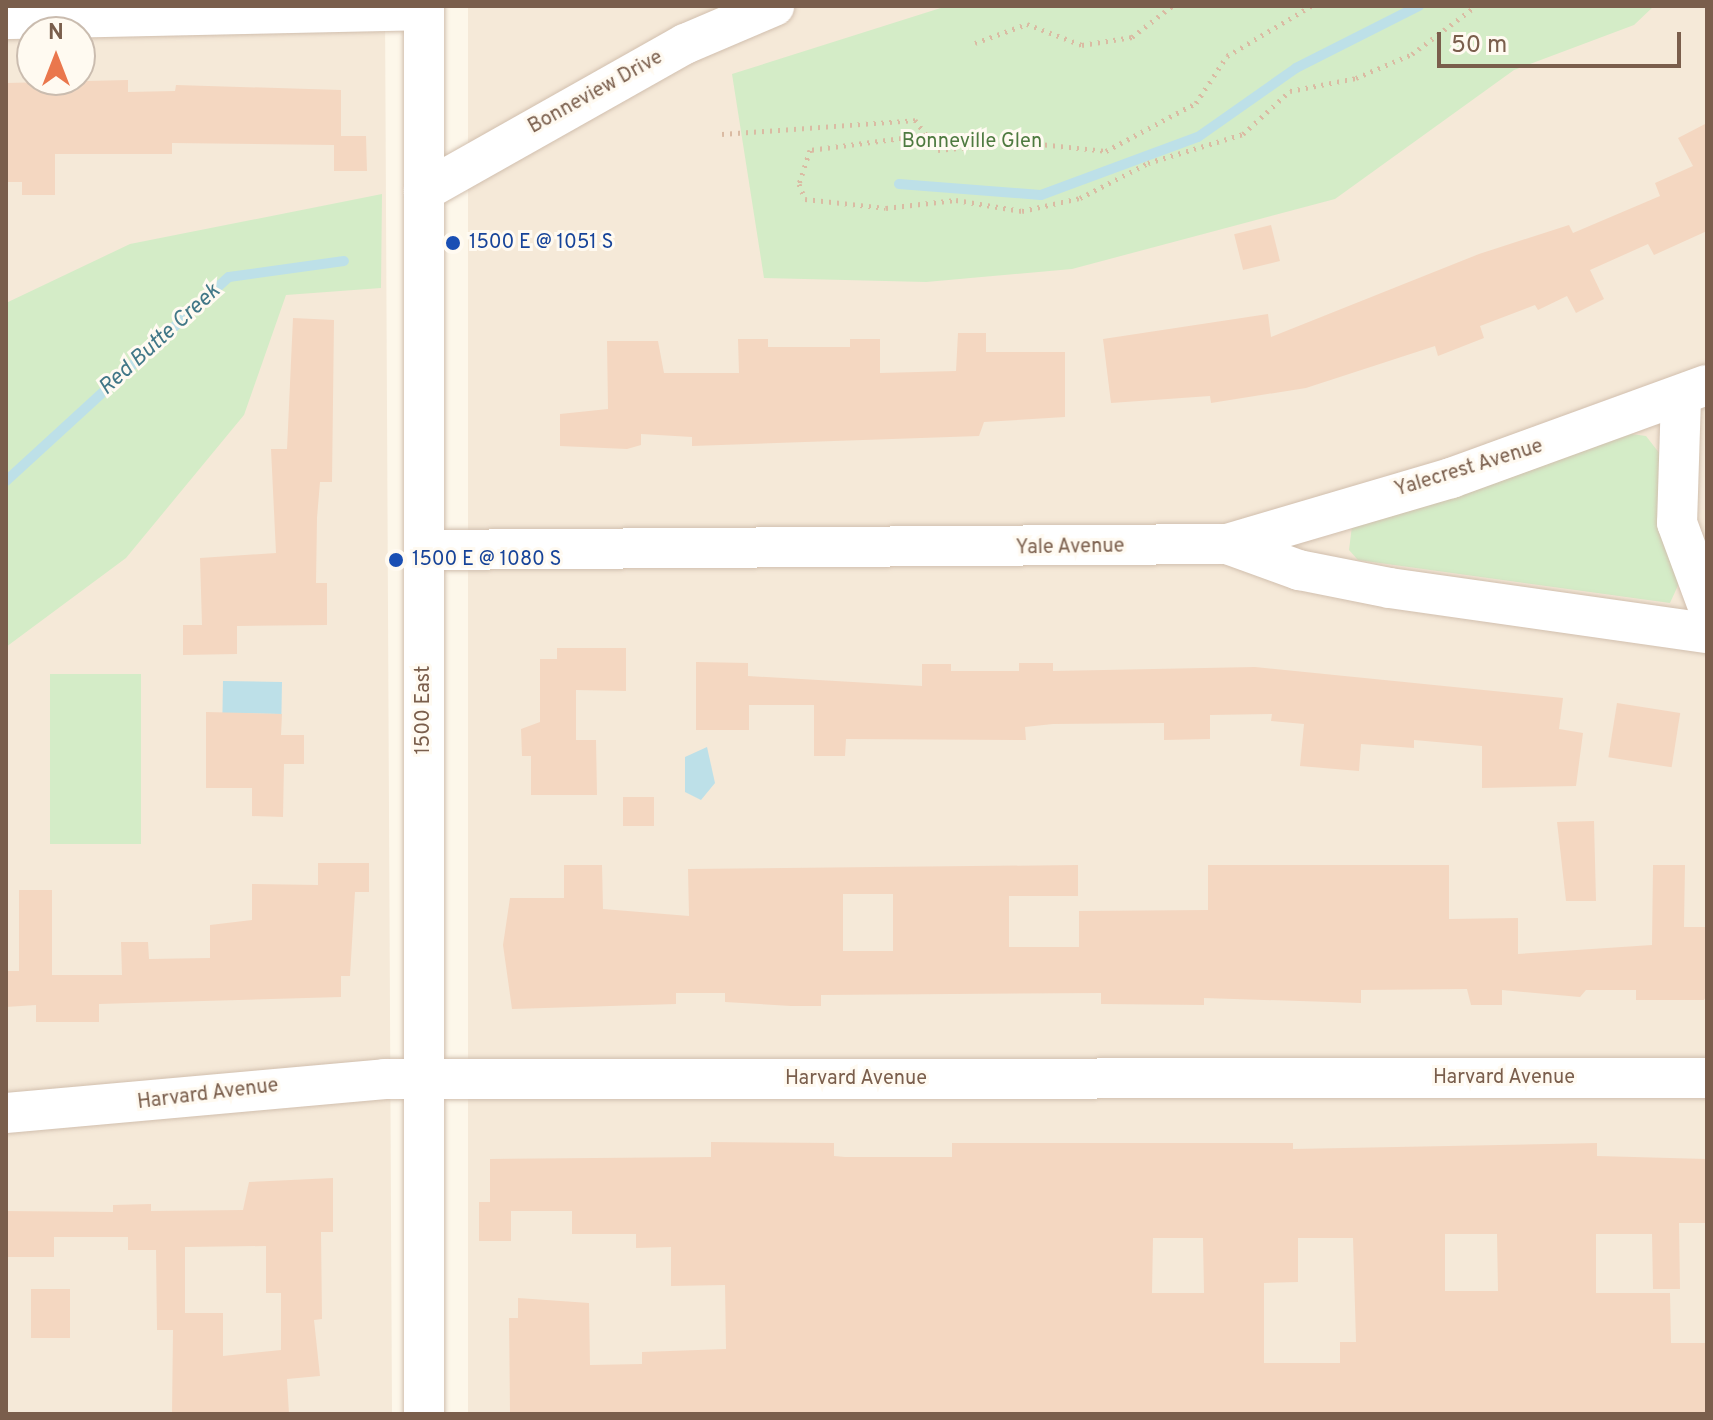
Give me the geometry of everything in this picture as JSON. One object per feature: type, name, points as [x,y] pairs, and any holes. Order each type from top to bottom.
[{"type":"street","name":"Bonneview Drive","points":[[424,191],[685,44],[774,6]]},
{"type":"street","name":"1500 East","points":[[424,8],[424,1414]]},
{"type":"street","points":[[6,19],[424,8]]},
{"type":"street","points":[[1694,391],[1677,523],[1707,604]]},
{"type":"street","name":"Yalecrest Avenue","points":[[1227,544],[1451,478],[1694,391]]},
{"type":"street","name":"Yale Avenue","points":[[424,550],[1227,544],[1299,570],[1390,588],[1707,633]]},
{"type":"street","name":"Harvard Avenue","points":[[6,1113],[104,1109],[311,1082],[425,1079],[1707,1078]]},
{"type":"path","points":[[975,43],[1027,24],[1082,45],[1132,37],[1172,6]]},
{"type":"path","points":[[722,134],[915,120],[938,150],[1021,142],[1106,151],[1196,103],[1227,56],[1311,6]]},
{"type":"path","points":[[925,135],[810,150],[799,184],[805,199],[886,208],[956,200],[1022,211],[1080,198],[1148,163],[1243,134],[1290,91],[1356,78],[1412,54],[1476,6]]},
{"type":"shaded area","points":[[6,6],[385,6],[392,1414],[6,1414]]},
{"type":"shaded area","points":[[468,6],[1707,6],[1707,1414],[468,1414]]},
{"type":"green space","name":"Bonneville Glen","points":[[947,6],[1654,6],[1634,25],[1514,70],[1335,199],[1072,269],[926,282],[764,278],[732,74]]},
{"type":"green space","points":[[382,194],[381,288],[286,295],[244,415],[126,558],[6,647],[6,303],[130,244]]},
{"type":"green space","points":[[1631,434],[1646,436],[1660,454],[1658,518],[1680,581],[1670,603],[1358,560],[1349,550],[1352,526]]},
{"type":"green space","points":[[50,674],[141,674],[141,844],[50,844]]},
{"type":"water","points":[[223,681],[282,682],[281,714],[222,713]]},
{"type":"water","points":[[707,747],[715,783],[701,800],[685,792],[685,757]]},
{"type":"building","points":[[128,80],[128,92],[175,91],[176,85],[341,90],[341,136],[366,136],[367,171],[334,171],[334,145],[172,143],[172,154],[55,154],[55,195],[22,195],[22,182],[7,182],[6,83],[16,83],[16,96],[96,96],[96,81]]},
{"type":"building","points":[[1707,123],[1707,231],[1654,255],[1648,244],[1590,270],[1604,299],[1576,313],[1567,296],[1538,310],[1535,305],[1480,326],[1484,338],[1438,356],[1435,346],[1306,388],[1211,403],[1210,396],[1111,403],[1103,339],[1268,314],[1271,337],[1479,254],[1569,225],[1573,233],[1660,196],[1655,183],[1693,166],[1678,138]]},
{"type":"building","points":[[1271,225],[1280,261],[1243,270],[1234,234]]},
{"type":"building","points":[[293,318],[334,320],[332,482],[320,482],[317,518],[316,583],[327,583],[327,625],[237,626],[237,654],[183,655],[183,625],[202,625],[200,558],[276,553],[271,449],[287,449]]},
{"type":"building","points":[[958,333],[986,333],[986,352],[1065,352],[1065,417],[984,422],[979,436],[692,446],[692,437],[641,434],[641,445],[627,449],[560,446],[560,414],[608,409],[607,341],[658,341],[664,373],[739,373],[738,339],[768,339],[768,347],[850,347],[850,339],[880,339],[880,373],[956,371]]},
{"type":"building","points":[[557,648],[626,648],[626,691],[576,690],[576,740],[596,740],[597,795],[531,795],[531,756],[522,756],[521,729],[540,722],[540,659],[557,659]]},
{"type":"building","points":[[696,662],[748,663],[748,676],[922,686],[922,664],[951,664],[951,671],[1019,671],[1019,663],[1053,663],[1053,671],[1255,667],[1563,698],[1559,729],[1583,733],[1576,786],[1482,788],[1482,746],[1414,740],[1414,748],[1361,744],[1359,771],[1300,766],[1304,724],[1271,721],[1272,714],[1210,715],[1210,739],[1164,740],[1164,723],[1053,724],[1025,727],[1026,740],[846,739],[845,756],[814,756],[814,705],[749,705],[749,730],[696,730]]},
{"type":"building","points":[[1617,703],[1680,713],[1672,767],[1608,757]]},
{"type":"building","points":[[206,712],[282,714],[281,735],[304,735],[304,764],[284,764],[283,817],[252,816],[252,788],[206,788]]},
{"type":"building","points":[[623,797],[654,797],[654,826],[623,826]]},
{"type":"building","points":[[1594,821],[1596,901],[1566,901],[1557,822]]},
{"type":"building","points":[[318,863],[369,863],[369,892],[355,892],[350,976],[341,976],[341,997],[99,1004],[99,1022],[36,1022],[36,1005],[6,1007],[6,971],[19,971],[19,890],[52,890],[52,975],[122,975],[121,942],[148,942],[149,959],[210,958],[210,925],[252,920],[252,884],[318,885]]},
{"type":"building","points":[[564,865],[602,865],[603,909],[689,916],[688,869],[1078,865],[1078,896],[1009,896],[1009,947],[1079,947],[1079,911],[1208,910],[1208,865],[1449,865],[1449,919],[1518,918],[1518,954],[1652,945],[1653,865],[1685,865],[1684,927],[1707,927],[1707,994],[1704,1000],[1636,1000],[1636,990],[1586,990],[1580,997],[1502,990],[1502,1005],[1471,1005],[1467,989],[1361,990],[1361,1003],[1204,998],[1204,1005],[1101,1004],[1101,993],[821,995],[821,1006],[791,1006],[725,1002],[725,993],[676,993],[676,1004],[512,1009],[503,945],[510,898],[564,898]],"holes":[[[843,894],[893,894],[893,951],[843,951]]]},
{"type":"building","points":[[711,1142],[834,1143],[834,1156],[845,1157],[952,1157],[952,1143],[1293,1143],[1293,1149],[1597,1143],[1597,1156],[1707,1159],[1707,1223],[1679,1223],[1680,1289],[1653,1289],[1652,1234],[1596,1234],[1596,1293],[1670,1293],[1671,1343],[1707,1343],[1707,1414],[510,1414],[509,1318],[518,1318],[518,1298],[589,1303],[590,1365],[642,1364],[642,1352],[726,1349],[725,1285],[671,1286],[671,1247],[636,1248],[636,1234],[572,1234],[572,1211],[511,1211],[511,1241],[479,1241],[479,1202],[490,1202],[490,1159],[711,1157]],"holes":[[[1445,1234],[1497,1234],[1498,1291],[1445,1291]],[[1153,1238],[1203,1238],[1204,1293],[1152,1293]],[[1298,1238],[1353,1238],[1356,1342],[1340,1342],[1340,1363],[1264,1363],[1264,1283],[1298,1282]]]},
{"type":"building","points":[[333,1178],[333,1232],[321,1232],[322,1319],[314,1320],[320,1376],[287,1379],[289,1414],[172,1414],[173,1330],[157,1330],[156,1250],[128,1250],[128,1237],[54,1237],[54,1257],[6,1257],[6,1211],[113,1212],[113,1205],[151,1204],[151,1211],[243,1210],[249,1182]],"holes":[[[266,1246],[266,1293],[281,1293],[281,1350],[223,1356],[223,1313],[185,1313],[185,1247]]]},
{"type":"building","points":[[31,1289],[70,1289],[70,1338],[31,1338]]},
{"type":"waterway","points":[[899,184],[1041,195],[1198,137],[1296,68],[1419,6]]},
{"type":"waterway","name":"Red Butte Creek","points":[[6,481],[229,277],[344,261]]},
{"type":"place","name":"1500 E @ 1051 S","points":[[453,243]]},
{"type":"place","name":"1500 E @ 1080 S","points":[[396,560]]}]
